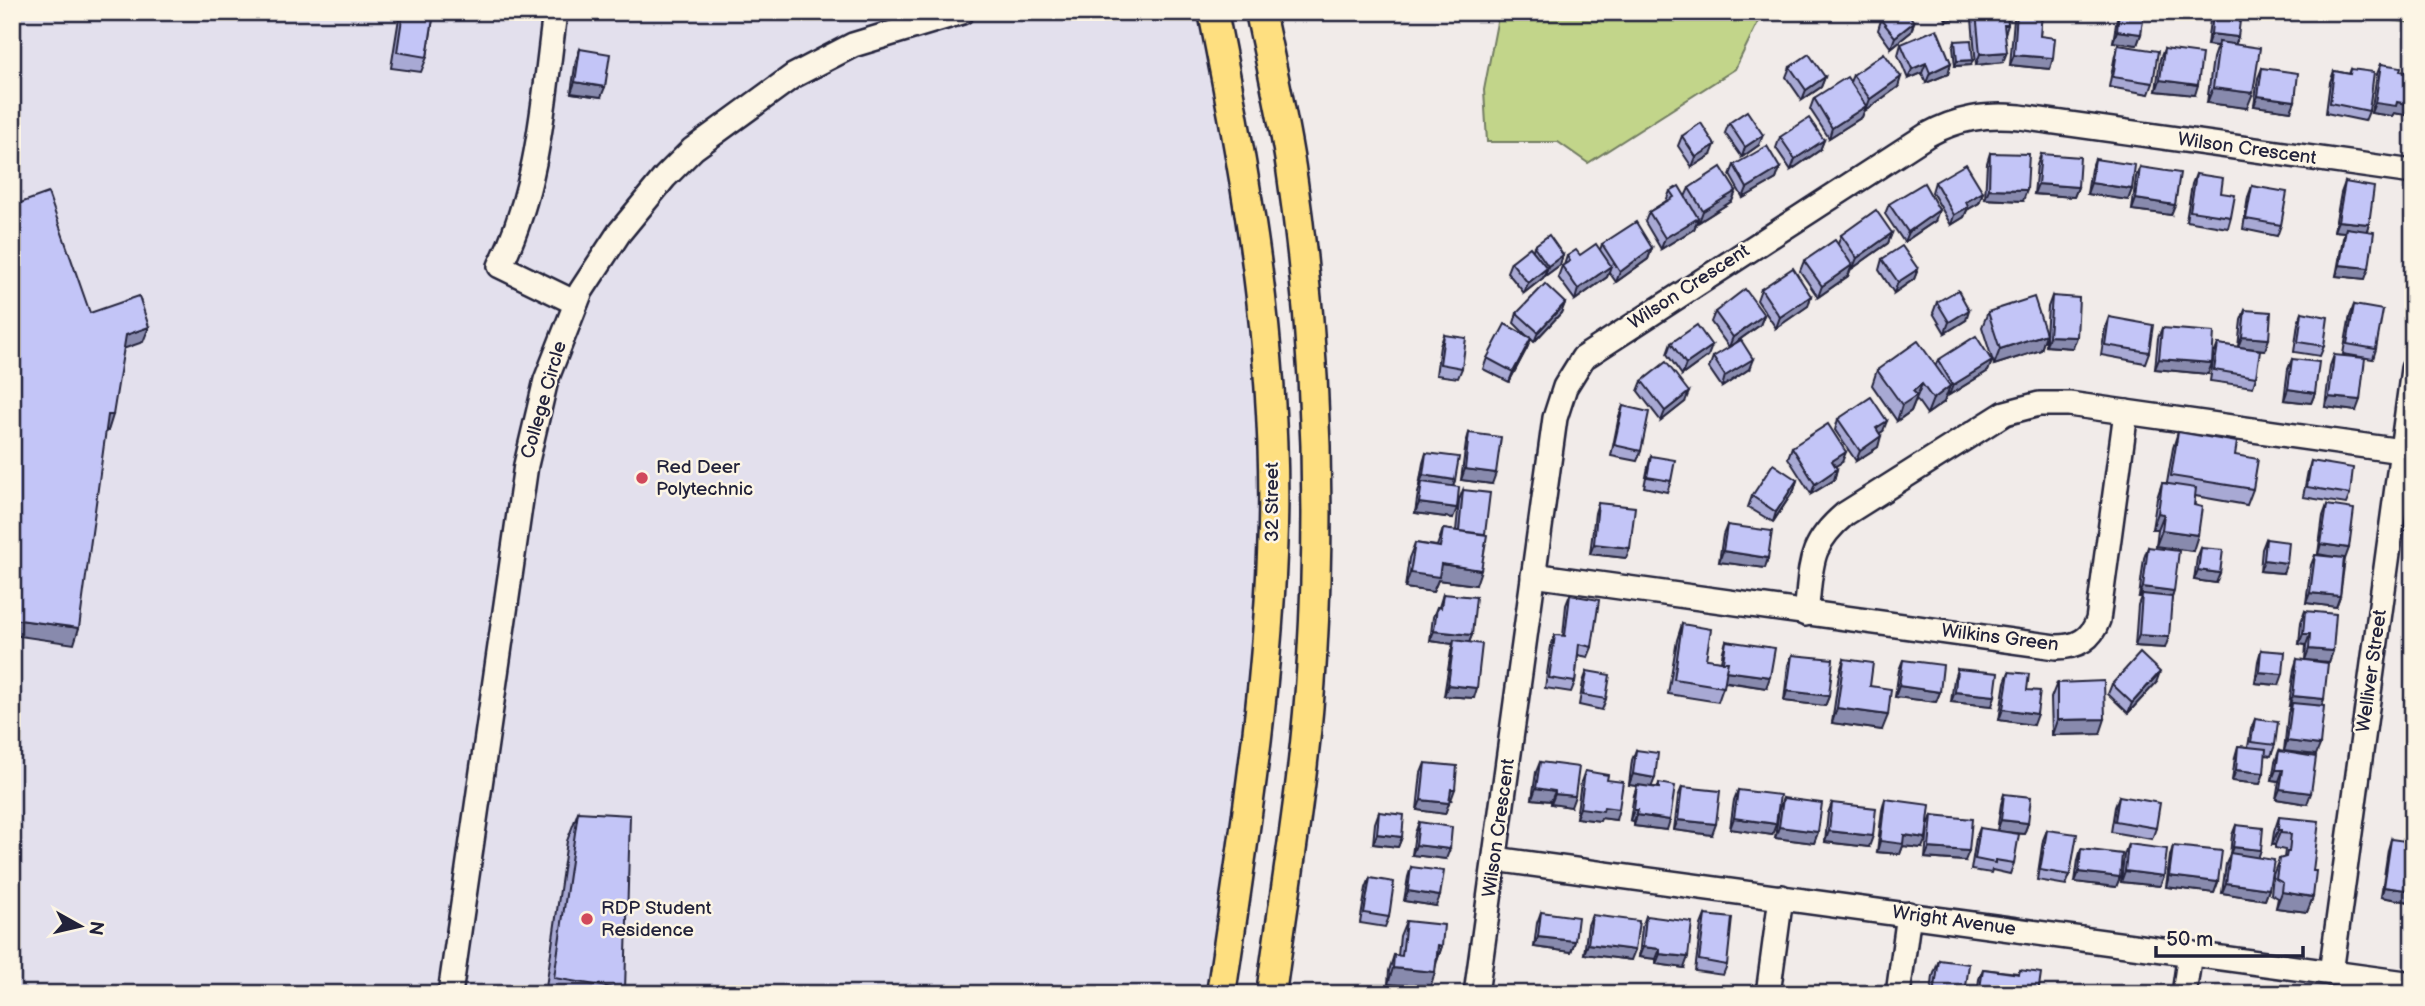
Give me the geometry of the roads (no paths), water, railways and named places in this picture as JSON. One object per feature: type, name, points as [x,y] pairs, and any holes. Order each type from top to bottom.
[{"type":"main road","name":"32 Street","points":[[1213,12],[1249,205],[1264,326],[1272,433],[1273,524],[1270,611],[1262,698],[1221,994]]},
{"type":"main road","points":[[1260,12],[1291,165],[1300,230],[1314,394],[1317,479],[1317,570],[1312,661],[1303,755],[1271,994]]},
{"type":"street","points":[[555,12],[536,152],[517,228],[500,266],[576,303]]},
{"type":"street","name":"College Circle","points":[[450,994],[526,465],[545,380],[586,282],[639,205],[693,149],[724,125],[793,76],[853,45],[962,12]]},
{"type":"street","name":"Wilson Crescent","points":[[1476,994],[1556,411],[1565,387],[1583,358],[1942,126],[1972,117],[2020,117],[2413,172]]},
{"type":"street","name":"Welliver Street","points":[[2331,973],[2413,369]]},
{"type":"street","points":[[1806,614],[1815,549],[1829,528],[1845,514],[2005,413],[2039,404],[2069,404],[2401,451]]},
{"type":"street","name":"Wilkins Green","points":[[1533,576],[2056,647],[2074,646],[2094,630],[2098,620],[2126,412]]},
{"type":"street","name":"Wright Avenue","points":[[1495,859],[2413,984]]},
{"type":"street","points":[[1768,994],[1782,897]]},
{"type":"street","points":[[1898,994],[1909,914]]},
{"type":"street","points":[[2184,994],[2189,953]]},
{"type":"place","name":"Red Deer Polytechnic","points":[[642,478]]},
{"type":"place","name":"RDP Student Residence","points":[[587,919]]}]
